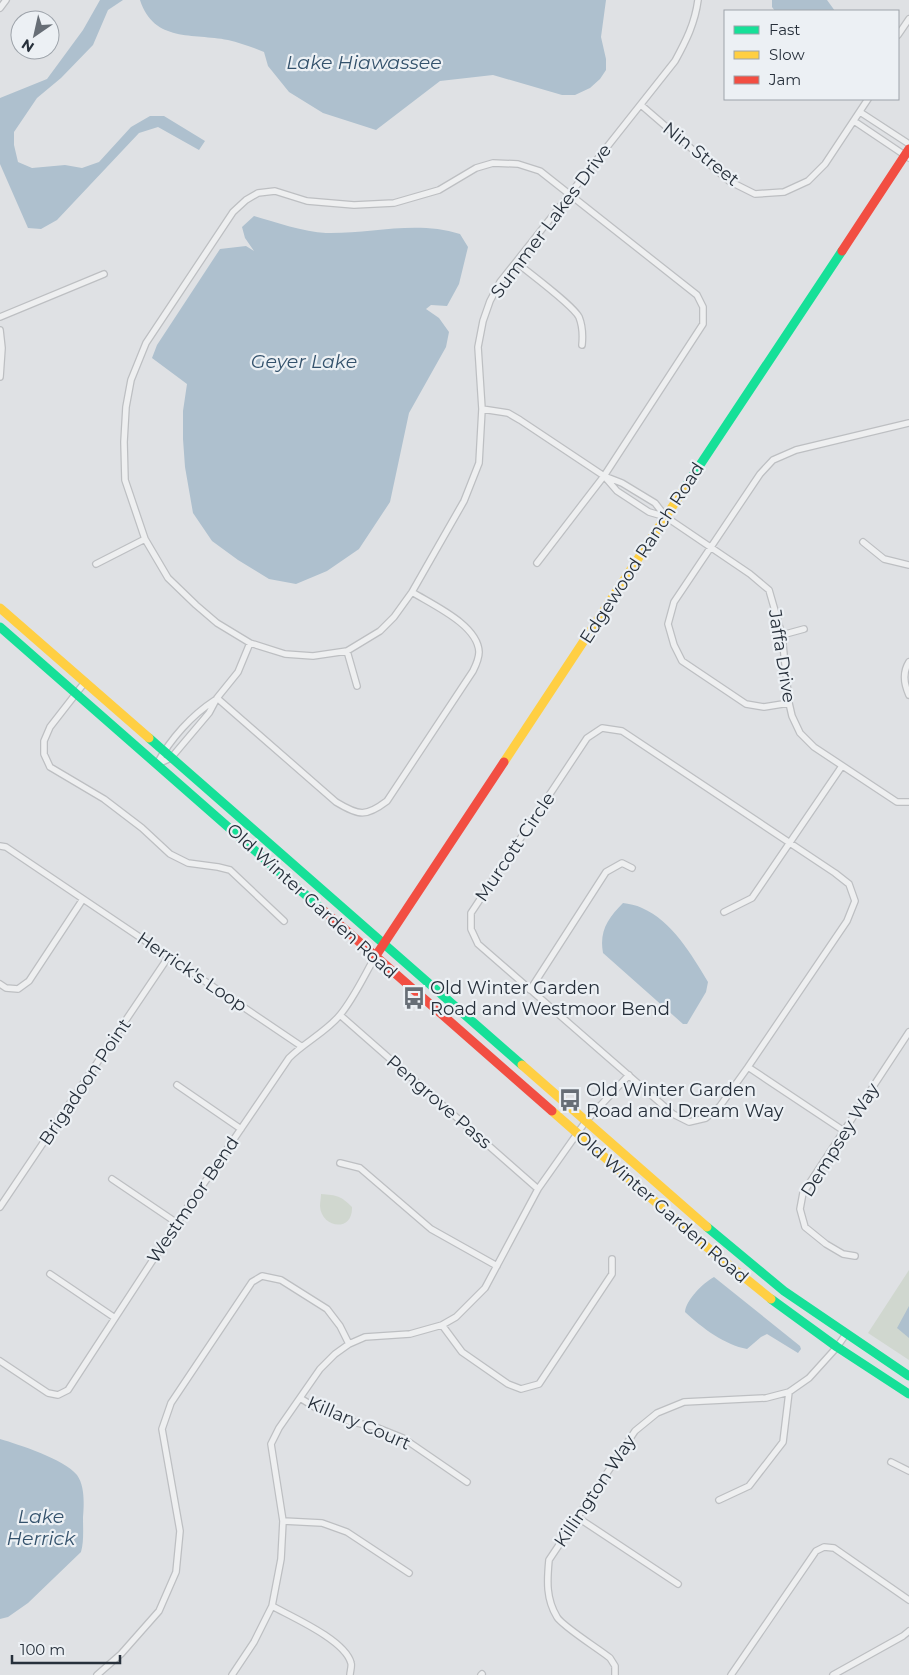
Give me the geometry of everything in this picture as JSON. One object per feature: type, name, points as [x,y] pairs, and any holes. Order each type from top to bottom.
[{"type":"main road","name":"Edgewood Ranch Road","points":[[375,957],[908,154]]},
{"type":"main road","name":"Old Winter Garden Road","points":[[0,608],[718,1237],[784,1291],[909,1376]]},
{"type":"main road","name":"Old Winter Garden Road","points":[[0,627],[722,1260],[767,1296],[837,1347],[909,1394]]},
{"type":"street","points":[[0,8],[6,0]]},
{"type":"street","name":"Summer Lakes Drive","points":[[537,563],[604,476],[703,324],[703,308],[697,295],[570,193],[540,171],[518,164],[493,164],[476,168],[439,190],[394,203],[345,204],[307,201],[276,191],[258,193],[246,200],[233,212],[146,343],[131,380],[126,407],[124,442],[125,480],[145,539],[168,578],[217,623],[250,643],[285,654],[312,656],[347,651],[380,631],[394,618],[412,592],[464,501],[479,462],[482,409],[478,347],[483,320],[490,301],[516,262],[570,193],[640,105],[676,61],[696,18],[698,0]]},
{"type":"street","points":[[899,34],[909,19]]},
{"type":"street","points":[[867,100],[854,121],[908,154]]},
{"type":"street","name":"Nin Street","points":[[640,105],[729,181],[755,194],[784,192],[808,181],[826,164],[854,121]]},
{"type":"street","points":[[860,112],[909,144]]},
{"type":"street","points":[[516,262],[568,305],[578,316],[583,330],[582,345]]},
{"type":"street","points":[[0,317],[104,274]]},
{"type":"street","points":[[0,330],[2,348],[0,376]]},
{"type":"street","points":[[482,409],[508,413],[604,476],[622,483],[655,503],[666,517]]},
{"type":"street","points":[[789,703],[764,707],[746,704],[682,661],[674,645],[668,624],[674,602],[760,474],[773,460],[796,450],[909,423]]},
{"type":"street","points":[[604,476],[617,491],[649,512],[666,517]]},
{"type":"street","name":"Jaffa Drive","points":[[666,517],[750,574],[769,590],[782,635],[789,703],[792,716],[800,733],[814,747],[897,802],[909,802]]},
{"type":"street","points":[[96,564],[145,539]]},
{"type":"street","points":[[863,542],[884,559],[909,565]]},
{"type":"street","points":[[217,698],[336,802],[353,813],[373,812],[387,801],[474,671],[478,659],[479,651],[475,638],[466,626],[412,592]]},
{"type":"street","points":[[782,635],[804,629]]},
{"type":"street","points":[[158,764],[171,758],[208,713],[217,698],[238,672],[250,643]]},
{"type":"street","points":[[347,651],[357,686]]},
{"type":"street","points":[[909,662],[905,668],[904,684],[909,696]]},
{"type":"street","points":[[85,682],[50,727],[44,741],[44,754],[50,767],[104,799],[142,828],[170,854],[188,863],[218,866],[230,870],[284,921]]},
{"type":"street","points":[[158,764],[164,752],[200,710],[217,698]]},
{"type":"street","name":"Murcott Circle","points":[[602,728],[622,731],[835,873],[849,884],[855,902],[847,920],[748,1067],[720,1106],[706,1118],[689,1122],[673,1114],[530,990],[478,944],[471,929],[471,913],[587,738],[602,728]]},
{"type":"street","points":[[724,912],[752,898],[842,766]]},
{"type":"street","name":"Herrick's Loop","points":[[0,846],[6,847],[301,1046]]},
{"type":"street","points":[[530,990],[606,872],[622,863],[632,868]]},
{"type":"street","points":[[0,984],[6,988],[18,989],[29,981],[83,899]]},
{"type":"street","name":"Brigadoon Point","points":[[0,1207],[169,956]]},
{"type":"street","name":"Westmoor Bend","points":[[0,1361],[48,1394],[58,1395],[68,1390],[177,1223],[289,1058],[301,1046],[323,1032],[340,1015],[375,957]]},
{"type":"street","name":"Pengrove Pass","points":[[340,1015],[538,1189]]},
{"type":"street","name":"Dempsey Way","points":[[855,1256],[843,1254],[826,1244],[805,1227],[800,1208],[804,1193],[909,1032]]},
{"type":"street","points":[[748,1067],[844,1131]]},
{"type":"street","points":[[232,1675],[254,1642],[272,1606],[281,1559],[283,1521],[271,1444],[279,1428],[320,1369],[335,1354],[349,1344],[366,1337],[410,1334],[442,1325],[456,1317],[473,1301],[485,1288],[538,1189],[577,1133],[629,1075]]},
{"type":"street","points":[[177,1085],[241,1129]]},
{"type":"street","points":[[340,1163],[360,1168],[431,1229],[496,1266]]},
{"type":"street","points":[[112,1179],[177,1223]]},
{"type":"street","points":[[442,1325],[462,1352],[508,1384],[521,1389],[539,1384],[612,1274],[612,1260]]},
{"type":"street","points":[[50,1274],[115,1318]]},
{"type":"street","points":[[97,1675],[121,1654],[159,1611],[176,1572],[180,1532],[162,1429],[171,1403],[252,1282],[262,1276],[281,1280],[327,1309],[340,1326],[349,1344]]},
{"type":"street","name":"Killington Way","points":[[615,1675],[615,1666],[610,1658],[558,1619],[549,1598],[547,1580],[549,1560],[635,1430],[657,1413],[684,1402],[766,1398],[789,1392],[809,1378],[846,1334]]},
{"type":"street","points":[[719,1500],[749,1486],[783,1442],[789,1392]]},
{"type":"street","name":"Killary Court","points":[[300,1398],[321,1411],[345,1420],[378,1428],[403,1438],[467,1482]]},
{"type":"street","points":[[891,1462],[909,1471]]},
{"type":"street","points":[[577,1518],[678,1584]]},
{"type":"street","points":[[283,1521],[322,1523],[347,1532],[409,1573]]},
{"type":"street","points":[[731,1675],[816,1551],[824,1548],[834,1548],[909,1600]]},
{"type":"street","points":[[272,1606],[317,1630],[341,1648],[351,1664],[350,1675]]},
{"type":"street","points":[[833,1675],[909,1631]]},
{"type":"shaded area","points":[[321,1194],[338,1197],[345,1200],[352,1207],[348,1221],[343,1224],[337,1224],[331,1223],[326,1219],[320,1206]]},
{"type":"shaded area","points":[[909,1270],[909,1360],[868,1333]]},
{"type":"water","points":[[100,0],[123,0],[108,10],[93,45],[61,78],[37,98],[14,132],[14,145],[18,162],[32,168],[65,165],[82,168],[99,162],[131,127],[150,116],[164,116],[205,141],[199,150],[158,127],[139,133],[57,220],[41,229],[28,228],[0,164],[0,98],[47,79],[83,30]]},
{"type":"water","name":"Lake Hiawassee","points":[[140,0],[606,0],[601,37],[606,59],[606,70],[590,88],[575,95],[562,95],[493,75],[440,81],[376,130],[323,113],[289,92],[268,66],[264,52],[228,40],[188,36],[165,30],[146,14]]},
{"type":"water","points":[[772,0],[827,0],[834,10],[774,10],[772,7]]},
{"type":"water","name":"Geyer Lake","points":[[254,216],[299,229],[326,233],[410,228],[443,230],[460,234],[468,247],[459,284],[447,306],[431,305],[426,309],[439,318],[449,332],[446,347],[409,413],[390,502],[359,549],[327,571],[296,584],[269,579],[238,560],[212,541],[193,513],[185,467],[183,439],[183,411],[187,384],[152,358],[157,345],[220,249],[246,246],[254,251],[245,238],[242,227]]},
{"type":"water","points":[[623,903],[642,908],[663,921],[680,940],[708,982],[706,992],[687,1024],[683,1024],[603,953],[602,938],[606,925]]},
{"type":"water","points":[[714,1277],[800,1346],[801,1349],[798,1353],[767,1334],[747,1349],[730,1344],[706,1330],[685,1312],[688,1302],[692,1297],[705,1283]]},
{"type":"water","points":[[909,1306],[909,1338],[897,1328]]},
{"type":"water","name":"Lake Herrick","points":[[0,1439],[41,1453],[71,1469],[80,1479],[84,1501],[81,1552],[28,1603],[8,1617],[0,1619]]},
{"type":"traffic: fast","points":[[686,486],[842,251]]},
{"type":"traffic: fast","points":[[0,627],[324,911]]},
{"type":"traffic: fast","points":[[149,738],[522,1065]]},
{"type":"traffic: fast","points":[[707,1227],[784,1291],[909,1376]]},
{"type":"traffic: fast","points":[[771,1299],[837,1347],[909,1394]]},
{"type":"traffic: slow","points":[[504,762],[686,486]]},
{"type":"traffic: slow","points":[[0,608],[149,738]]},
{"type":"traffic: slow","points":[[522,1065],[707,1227]]},
{"type":"traffic: slow","points":[[552,1111],[708,1248],[771,1299]]},
{"type":"traffic: jam","points":[[842,251],[909,149]]},
{"type":"traffic: jam","points":[[375,957],[504,762]]},
{"type":"traffic: jam","points":[[324,911],[552,1111]]},
{"type":"place","name":"Old Winter Garden Road and Westmoor Bend","points":[[414,998]]},
{"type":"place","name":"Old Winter Garden Road and Dream Way","points":[[570,1100]]}]
